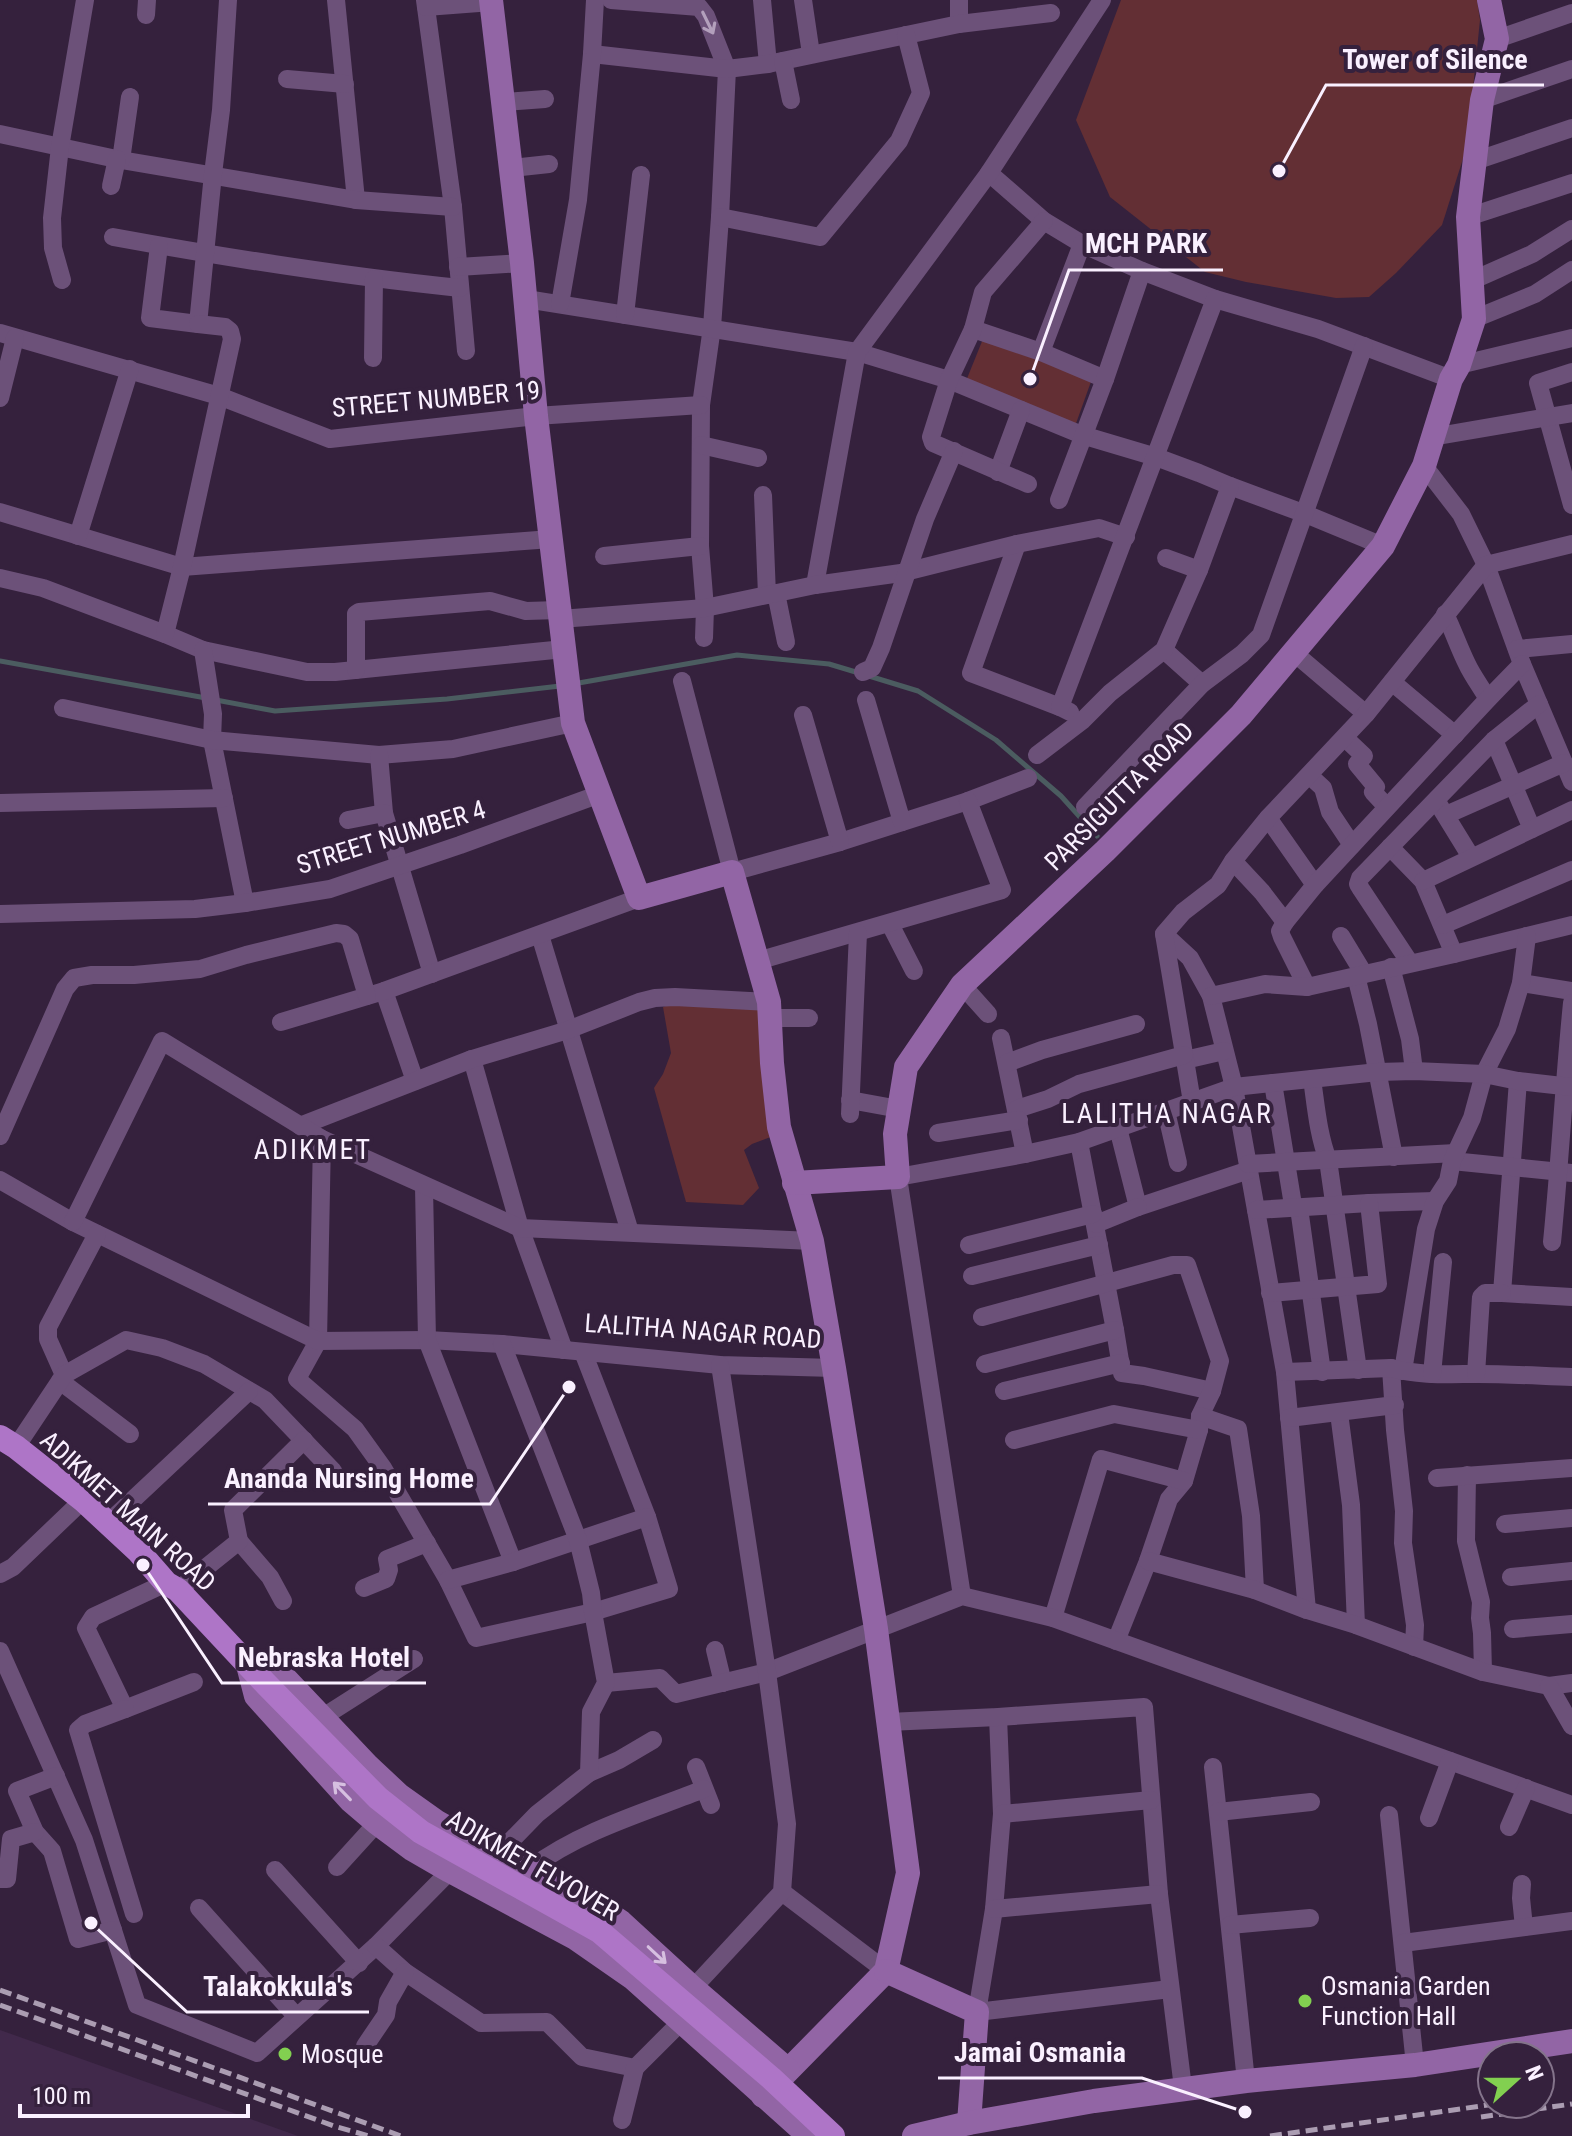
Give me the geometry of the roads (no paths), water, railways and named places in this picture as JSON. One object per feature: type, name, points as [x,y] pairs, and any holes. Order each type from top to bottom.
[{"type":"main road","name":"ADIKMET MAIN ROAD","points":[[8,1442],[108,1523],[248,1665]]},
{"type":"main road","name":"ADIKMET FLYOVER","points":[[248,1665],[378,1798],[461,1866],[599,1931],[771,2078],[833,2136]]},
{"type":"street","points":[[62,280],[51,235],[60,147],[85,0]]},
{"type":"street","points":[[198,324],[221,110],[228,0]]},
{"type":"street","points":[[336,0],[356,200]]},
{"type":"street","points":[[560,304],[578,200],[595,0]]},
{"type":"street","points":[[611,0],[699,7],[706,16],[727,69],[712,327],[701,405],[700,546],[704,638]]},
{"type":"street","points":[[762,0],[776,63],[791,100]]},
{"type":"street","points":[[803,0],[811,54]]},
{"type":"street","points":[[959,0],[959,24]]},
{"type":"street","points":[[815,585],[857,352],[989,173],[1102,0]]},
{"type":"street","points":[[1489,0],[1497,39],[1482,100],[1468,217],[1474,319],[1535,294],[1572,270]]},
{"type":"street","points":[[466,351],[453,207],[426,3],[492,1],[536,416],[573,723],[639,898]]},
{"type":"street","points":[[592,54],[727,69],[776,63],[959,24],[1051,13]]},
{"type":"street","points":[[1497,39],[1572,13]]},
{"type":"street","points":[[720,217],[820,237],[899,141],[921,93],[906,35]]},
{"type":"street","points":[[1482,100],[1572,69]]},
{"type":"street","points":[[287,79],[345,84]]},
{"type":"street","points":[[111,186],[130,97]]},
{"type":"street","points":[[504,102],[545,99]]},
{"type":"street","points":[[1475,161],[1572,128]]},
{"type":"street","points":[[0,134],[119,159],[356,200],[453,207]]},
{"type":"street","points":[[512,168],[549,164]]},
{"type":"street","points":[[989,173],[1044,221],[1082,244],[1142,271],[1215,299],[1455,372],[1572,338]]},
{"type":"street","points":[[625,315],[641,175]]},
{"type":"street","points":[[1468,217],[1572,183]]},
{"type":"street","points":[[1028,484],[933,443],[931,437],[949,380],[973,329],[983,292],[1044,221]]},
{"type":"street","points":[[1471,281],[1532,254],[1572,229]]},
{"type":"street","points":[[113,237],[374,279],[460,288]]},
{"type":"street","points":[[1041,352],[1082,244]]},
{"type":"street","points":[[159,246],[150,318],[225,327],[232,339],[165,634]]},
{"type":"street","points":[[458,267],[522,263]]},
{"type":"street","points":[[1059,500],[1142,271]]},
{"type":"street","points":[[373,358],[374,279]]},
{"type":"street","points":[[526,299],[857,352],[949,380],[1082,435],[1156,457],[1383,546]]},
{"type":"street","points":[[1060,707],[1215,299]]},
{"type":"street","name":"PARSIGUTTA ROAD","points":[[898,1177],[895,1134],[906,1067],[962,985],[1105,851],[1241,715],[1383,546],[1424,466],[1474,319]]},
{"type":"street","points":[[973,329],[1041,352],[1105,379]]},
{"type":"street","points":[[0,398],[8,335]]},
{"type":"street","name":"STREET NUMBER 19","points":[[8,335],[219,396],[330,439],[536,416],[701,405]]},
{"type":"street","points":[[1085,807],[1202,684],[1242,654],[1261,635],[1364,346]]},
{"type":"street","points":[[78,536],[130,369]]},
{"type":"street","points":[[1572,372],[1538,383],[1547,419],[1564,451],[1572,505]]},
{"type":"street","points":[[998,472],[1021,410]]},
{"type":"street","points":[[1432,437],[1572,413]]},
{"type":"street","points":[[701,445],[758,458]]},
{"type":"street","points":[[863,672],[872,668],[881,648],[925,519],[954,451]]},
{"type":"street","points":[[1424,466],[1461,514],[1486,565],[1519,657],[1572,782]]},
{"type":"street","points":[[1037,755],[1164,650],[1199,570],[1230,486]]},
{"type":"street","points":[[763,495],[772,594],[786,642]]},
{"type":"street","points":[[0,512],[182,567],[551,539]]},
{"type":"street","points":[[356,670],[356,614],[359,612],[490,601],[526,611],[560,614],[705,608],[815,585],[906,572],[1017,544],[1099,528],[1126,537]]},
{"type":"street","points":[[1017,544],[971,673],[1060,707],[1083,720]]},
{"type":"street","points":[[1192,1102],[1164,934],[1183,912],[1218,885],[1268,818],[1366,714],[1486,565],[1572,544]]},
{"type":"street","points":[[604,556],[700,546]]},
{"type":"street","points":[[1166,558],[1199,570]]},
{"type":"street","points":[[0,578],[43,588],[203,650],[307,672],[564,649]]},
{"type":"street","points":[[1445,614],[1468,666],[1488,699]]},
{"type":"street","points":[[1307,987],[1282,937],[1280,931],[1285,922],[1315,885],[1488,699],[1519,657],[1572,644]]},
{"type":"street","points":[[203,650],[213,714],[212,740],[245,903]]},
{"type":"street","points":[[1164,650],[1202,684]]},
{"type":"street","points":[[1293,652],[1366,714]]},
{"type":"street","points":[[682,681],[769,1010],[779,1127],[812,1241],[834,1368]]},
{"type":"street","points":[[1392,682],[1455,735]]},
{"type":"street","points":[[866,700],[902,822]]},
{"type":"street","points":[[1414,1071],[1400,965],[1358,884],[1360,878],[1390,847],[1441,807],[1494,740],[1539,704]]},
{"type":"street","points":[[63,708],[212,740],[379,755],[453,749],[573,723]]},
{"type":"street","points":[[803,715],[840,842]]},
{"type":"street","points":[[1345,738],[1364,756],[1357,764],[1376,787],[1373,792],[1387,807]]},
{"type":"street","points":[[1494,740],[1532,829]]},
{"type":"street","points":[[379,755],[384,813],[432,974]]},
{"type":"street","points":[[1441,807],[1514,786],[1564,763]]},
{"type":"street","points":[[1310,776],[1323,788],[1330,812],[1352,845]]},
{"type":"street","points":[[281,1022],[376,994],[639,898],[840,842],[968,801],[1028,778]]},
{"type":"street","name":"STREET NUMBER 4","points":[[0,914],[195,909],[330,889],[600,794]]},
{"type":"street","points":[[0,803],[224,798]]},
{"type":"street","points":[[757,961],[1002,890],[968,801]]},
{"type":"street","points":[[1441,807],[1471,857]]},
{"type":"street","points":[[1423,881],[1572,810]]},
{"type":"street","points":[[348,820],[384,813]]},
{"type":"street","points":[[1268,818],[1315,885]]},
{"type":"street","points":[[1390,847],[1423,881],[1454,954]]},
{"type":"street","points":[[1233,861],[1285,922]]},
{"type":"street","points":[[1443,925],[1572,870]]},
{"type":"street","points":[[890,924],[914,971]]},
{"type":"street","points":[[1211,996],[1265,984],[1307,987],[1572,925]]},
{"type":"street","points":[[0,1136],[65,989],[74,978],[200,969],[336,933],[350,939],[415,1081]]},
{"type":"street","points":[[858,933],[850,1107],[899,1109]]},
{"type":"street","points":[[1164,934],[1190,958],[1211,996],[1234,1087],[1285,1372],[1307,1610]]},
{"type":"street","points":[[540,935],[630,1232]]},
{"type":"street","points":[[1341,936],[1360,975],[1394,1157]]},
{"type":"street","points":[[1414,1647],[1415,1625],[1403,1543],[1404,1511],[1395,1430],[1397,1370],[1435,1201],[1448,1181],[1454,1157],[1472,1118],[1484,1074],[1507,1029],[1521,983],[1527,936]]},
{"type":"street","points":[[1521,983],[1572,991]]},
{"type":"street","points":[[962,985],[988,1014]]},
{"type":"street","points":[[300,1126],[472,1059],[568,1030],[655,998],[675,997],[809,1018]]},
{"type":"street","points":[[1552,1242],[1566,1172],[1572,1003]]},
{"type":"street","points":[[1007,1063],[1136,1024]]},
{"type":"street","points":[[1001,1038],[1025,1154]]},
{"type":"street","points":[[73,1222],[162,1041],[322,1139],[520,1228],[812,1241]]},
{"type":"street","points":[[938,1133],[1018,1115],[1079,1084],[1224,1051]]},
{"type":"street","points":[[472,1059],[520,1228],[564,1350]]},
{"type":"street","points":[[794,1183],[898,1177],[1025,1154],[1079,1142],[1234,1087],[1414,1071],[1484,1074],[1568,1086]]},
{"type":"street","points":[[1312,1079],[1317,1120],[1328,1160],[1358,1370]]},
{"type":"street","points":[[1502,1293],[1518,1081]]},
{"type":"street","points":[[1273,1083],[1293,1205],[1299,1208]]},
{"type":"street","points":[[1166,1111],[1178,1163]]},
{"type":"street","points":[[1118,1128],[1138,1207]]},
{"type":"street","points":[[322,1139],[318,1341],[297,1379],[355,1429],[383,1468],[448,1580],[476,1638],[593,1612],[669,1589],[647,1517],[583,1352]]},
{"type":"street","points":[[1079,1142],[1122,1373],[1212,1391]]},
{"type":"street","points":[[969,1245],[1094,1219],[1138,1207],[1248,1167],[1287,1161],[1454,1157],[1513,1168],[1566,1172]]},
{"type":"street","points":[[898,1177],[962,1596]]},
{"type":"street","name":"LALITHA NAGAR ROAD","points":[[0,1180],[73,1222],[318,1341],[427,1340],[720,1365],[834,1368],[876,1629],[908,1873],[886,1971]]},
{"type":"street","points":[[424,1187],[427,1340],[513,1562]]},
{"type":"street","points":[[1256,1210],[1435,1201]]},
{"type":"street","points":[[1270,1293],[1378,1284],[1369,1203]]},
{"type":"street","points":[[1299,1208],[1322,1372]]},
{"type":"street","points":[[97,1234],[48,1327],[48,1339],[62,1378],[130,1434]]},
{"type":"street","points":[[972,1276],[1099,1245]]},
{"type":"street","points":[[1432,1374],[1443,1262]]},
{"type":"street","points":[[982,1317],[1173,1265],[1187,1265],[1220,1361],[1184,1481],[1169,1499],[1116,1641]]},
{"type":"street","points":[[1476,1374],[1481,1297],[1485,1293],[1572,1297]]},
{"type":"street","points":[[985,1364],[1115,1330]]},
{"type":"street","points":[[8,1442],[62,1378],[126,1340],[162,1348],[204,1364],[265,1400],[333,1471]]},
{"type":"street","points":[[502,1344],[578,1540],[591,1593],[606,1683],[591,1712],[589,1773]]},
{"type":"street","points":[[1004,1391],[1121,1363]]},
{"type":"street","points":[[622,2120],[635,2068],[782,1892],[787,1824],[720,1365]]},
{"type":"street","points":[[1285,1372],[1397,1370],[1455,1376],[1572,1377]]},
{"type":"street","points":[[108,1523],[249,1391]]},
{"type":"street","points":[[1289,1418],[1395,1405]]},
{"type":"street","points":[[1339,1413],[1351,1505],[1356,1625]]},
{"type":"street","points":[[1014,1440],[1114,1414],[1238,1429],[1251,1516],[1255,1590]]},
{"type":"street","points":[[283,1601],[270,1577],[239,1541],[233,1510],[304,1440]]},
{"type":"street","points":[[1053,1618],[1101,1459],[1184,1481]]},
{"type":"street","points":[[1437,1478],[1572,1468]]},
{"type":"street","points":[[1467,1475],[1466,1541],[1481,1602],[1483,1672]]},
{"type":"street","points":[[0,1574],[13,1567],[83,1500]]},
{"type":"street","points":[[448,1580],[513,1562],[647,1517]]},
{"type":"street","points":[[1505,1524],[1572,1518]]},
{"type":"street","points":[[125,1709],[86,1628],[93,1617],[172,1587],[239,1541]]},
{"type":"street","points":[[364,1588],[386,1579],[389,1570],[387,1559],[427,1543]]},
{"type":"street","points":[[1148,1561],[1255,1590],[1483,1672],[1549,1686],[1572,1683]]},
{"type":"street","points":[[1511,1577],[1572,1571]]},
{"type":"street","points":[[606,1683],[660,1678],[676,1694],[723,1683],[767,1672],[962,1596],[1053,1618],[1572,1805]]},
{"type":"street","points":[[1513,1629],[1572,1624]]},
{"type":"street","points":[[715,1650],[723,1683]]},
{"type":"street","points":[[0,1651],[84,1840],[137,2005],[257,2053],[359,1963],[461,1866],[500,1852],[537,1814],[557,1787],[619,1760],[653,1740]]},
{"type":"street","points":[[323,1717],[414,1659]]},
{"type":"street","points":[[248,1665],[282,1675],[399,1795],[449,1829],[581,1895],[621,1922],[763,2096],[809,2136]]},
{"type":"street","points":[[248,1665],[256,1696],[350,1800],[412,1849],[461,1866]]},
{"type":"street","points":[[134,1914],[78,1730],[85,1724],[194,1682]]},
{"type":"street","points":[[1549,1686],[1572,1726]]},
{"type":"street","points":[[888,1722],[1144,1707],[1159,1894],[1183,2088]]},
{"type":"street","points":[[969,2123],[977,2012],[994,1909],[1002,1814],[998,1717]]},
{"type":"street","points":[[1429,1818],[1450,1761]]},
{"type":"street","points":[[531,1868],[582,1837],[707,1797],[696,1767]]},
{"type":"street","points":[[1213,1767],[1246,2081]]},
{"type":"street","points":[[56,1776],[17,1791],[35,1832],[52,1851],[78,1939],[113,1930]]},
{"type":"street","points":[[1509,1827],[1526,1788]]},
{"type":"street","points":[[0,1789],[20,1798]]},
{"type":"street","points":[[1002,1814],[1151,1800]]},
{"type":"street","points":[[1218,1812],[1311,1802]]},
{"type":"street","points":[[1389,1815],[1415,2065]]},
{"type":"street","points":[[337,1867],[377,1823]]},
{"type":"street","points":[[0,1879],[7,1879],[11,1839],[35,1832]]},
{"type":"street","points":[[52,1851],[84,1840]]},
{"type":"street","points":[[275,1870],[359,1963]]},
{"type":"street","points":[[1522,1884],[1524,1927]]},
{"type":"street","points":[[782,1892],[886,1971],[977,2012],[1170,1989]]},
{"type":"street","points":[[994,1909],[1159,1894]]},
{"type":"street","points":[[199,1908],[296,2016]]},
{"type":"street","points":[[1230,1925],[1310,1918]]},
{"type":"street","points":[[1403,1943],[1572,1921]]},
{"type":"street","points":[[376,1946],[405,1972],[481,2023],[547,2022],[582,2057],[635,2068]]},
{"type":"street","points":[[763,2096],[886,1971]]},
{"type":"street","points":[[365,2046],[386,2015],[388,2002],[405,1972]]},
{"type":"street","points":[[687,2005],[788,2070]]},
{"type":"street","points":[[914,2136],[969,2123],[1183,2088],[1415,2065],[1572,2041]]},
{"type":"waterway","points":[[573,684],[737,655],[829,664],[859,673]]},
{"type":"waterway","points":[[0,661],[206,698]]},
{"type":"waterway","points":[[869,676],[918,691],[996,740],[1061,796],[1097,836]]},
{"type":"waterway","points":[[216,700],[275,711],[447,699],[560,686]]},
{"type":"railway","points":[[0,1990],[401,2136]]},
{"type":"railway","points":[[0,2005],[369,2136]]},
{"type":"railway","points":[[1556,2106],[1572,2104]]},
{"type":"railway","points":[[1270,2136],[1476,2107]]},
{"type":"place","name":"Tower of Silence","points":[[1279,171]]},
{"type":"place","name":"MCH PARK","points":[[1030,379]]},
{"type":"place","name":"Ananda Nursing Home","points":[[569,1387]]},
{"type":"place","name":"Nebraska Hotel","points":[[143,1565]]},
{"type":"place","name":"Talakokkula's","points":[[91,1923]]},
{"type":"place","name":"Osmania Garden Function Hall","points":[[1305,2001]]},
{"type":"place","name":"Mosque","points":[[285,2054]]},
{"type":"place","name":"Jamai Osmania","points":[[1245,2112]]},
{"type":"district","name":"LALITHA NAGAR","points":[[1167,1113]]},
{"type":"district","name":"ADIKMET","points":[[313,1149]]}]
